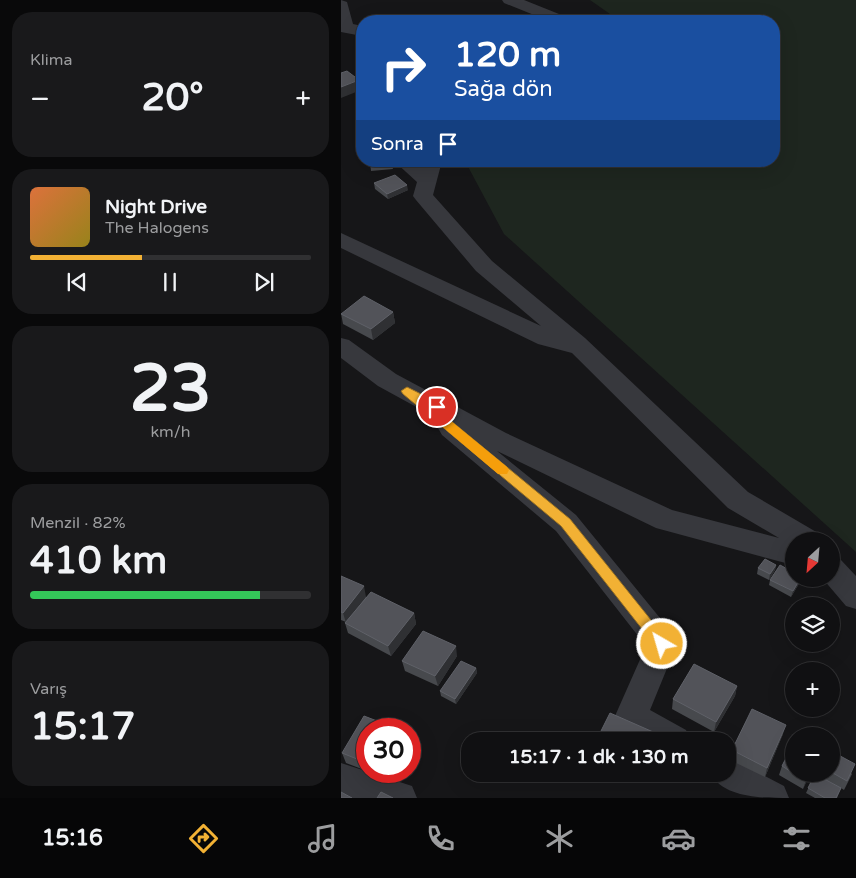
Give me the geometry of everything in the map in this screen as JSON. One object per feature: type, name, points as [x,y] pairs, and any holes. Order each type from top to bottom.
[{"type":"street","points":[[510,0],[548,15]]},
{"type":"street","points":[[341,5],[346,28],[356,30]]},
{"type":"street","points":[[430,170],[423,196],[484,266],[581,347],[738,500],[793,532]]},
{"type":"street","points":[[341,240],[546,338],[581,347]]},
{"type":"street","points":[[341,346],[387,380],[497,440],[666,520],[785,551]]},
{"type":"street","points":[[407,391],[566,522],[662,644],[631,716],[659,732]]},
{"type":"street","points":[[840,578],[856,597]]},
{"type":"street","points":[[736,777],[772,798]]},
{"type":"street","points":[[341,778],[400,798]]},
{"type":"shaded area","points":[[590,0],[856,0],[856,552],[840,538],[840,532],[834,532],[504,234],[468,167],[780,167],[780,15],[611,15]]},
{"type":"building","points":[[347,71],[356,78],[356,81],[341,87],[341,73]]},
{"type":"building","points":[[395,175],[407,185],[387,194],[374,183]]},
{"type":"building","points":[[364,296],[393,312],[371,329],[341,314]]},
{"type":"building","points":[[765,559],[776,565],[770,574],[758,568]]},
{"type":"building","points":[[780,565],[785,568],[785,587],[770,580]]},
{"type":"building","points":[[341,576],[364,586],[343,613],[341,612]]},
{"type":"building","points":[[371,592],[414,613],[388,646],[345,623]]},
{"type":"building","points":[[423,631],[456,646],[435,676],[402,661]]},
{"type":"building","points":[[461,661],[476,668],[455,699],[440,691]]},
{"type":"building","points":[[694,664],[737,686],[716,722],[673,699]]},
{"type":"building","points":[[752,709],[786,725],[767,768],[736,752],[736,742]]},
{"type":"building","points":[[610,713],[653,732],[600,732]]},
{"type":"building","points":[[356,729],[356,759],[342,753]]},
{"type":"building","points":[[840,756],[855,764],[847,781],[840,777]]},
{"type":"building","points":[[811,782],[830,782],[841,788],[836,798],[825,798],[808,788]]},
{"type":"building","points":[[341,792],[352,798],[341,798]]},
{"type":"building","points":[[381,792],[393,798],[377,798]]},
{"type":"slow traffic","points":[[442,420],[503,470]]},
{"type":"route","points":[[437,407],[407,391],[566,522],[662,644]]}]
